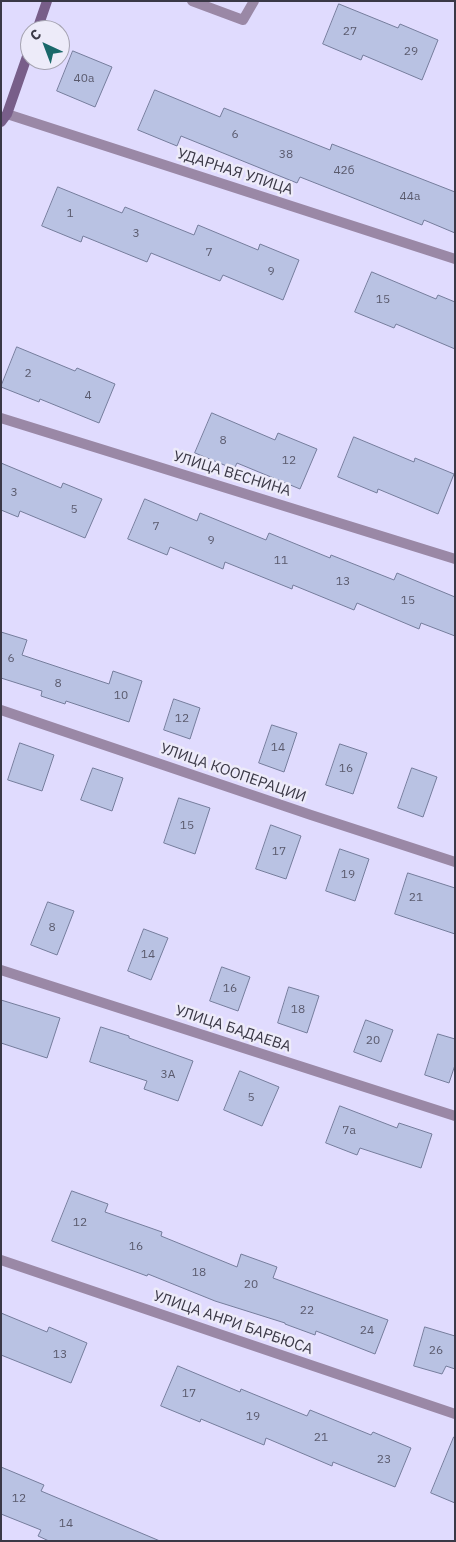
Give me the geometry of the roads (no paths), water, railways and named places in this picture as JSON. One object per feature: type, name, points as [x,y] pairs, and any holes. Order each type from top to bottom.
[{"type":"street","points":[[40,20],[47,1]]},
{"type":"street","points":[[192,1],[243,20],[254,1]]},
{"type":"street","points":[[4,118],[22,70]]},
{"type":"street","name":"УДАРНАЯ УЛИЦА","points":[[4,118],[455,259]]},
{"type":"street","name":"УЛИЦА ВЕСНИНА","points":[[1,418],[455,559]]},
{"type":"street","name":"УЛИЦА КООПЕРАЦИИ","points":[[1,710],[455,862]]},
{"type":"street","name":"УЛИЦА БАДАЕВА","points":[[1,970],[455,1116]]},
{"type":"street","name":"УЛИЦА АНРИ БАРБЮСА","points":[[1,1260],[455,1414]]}]
